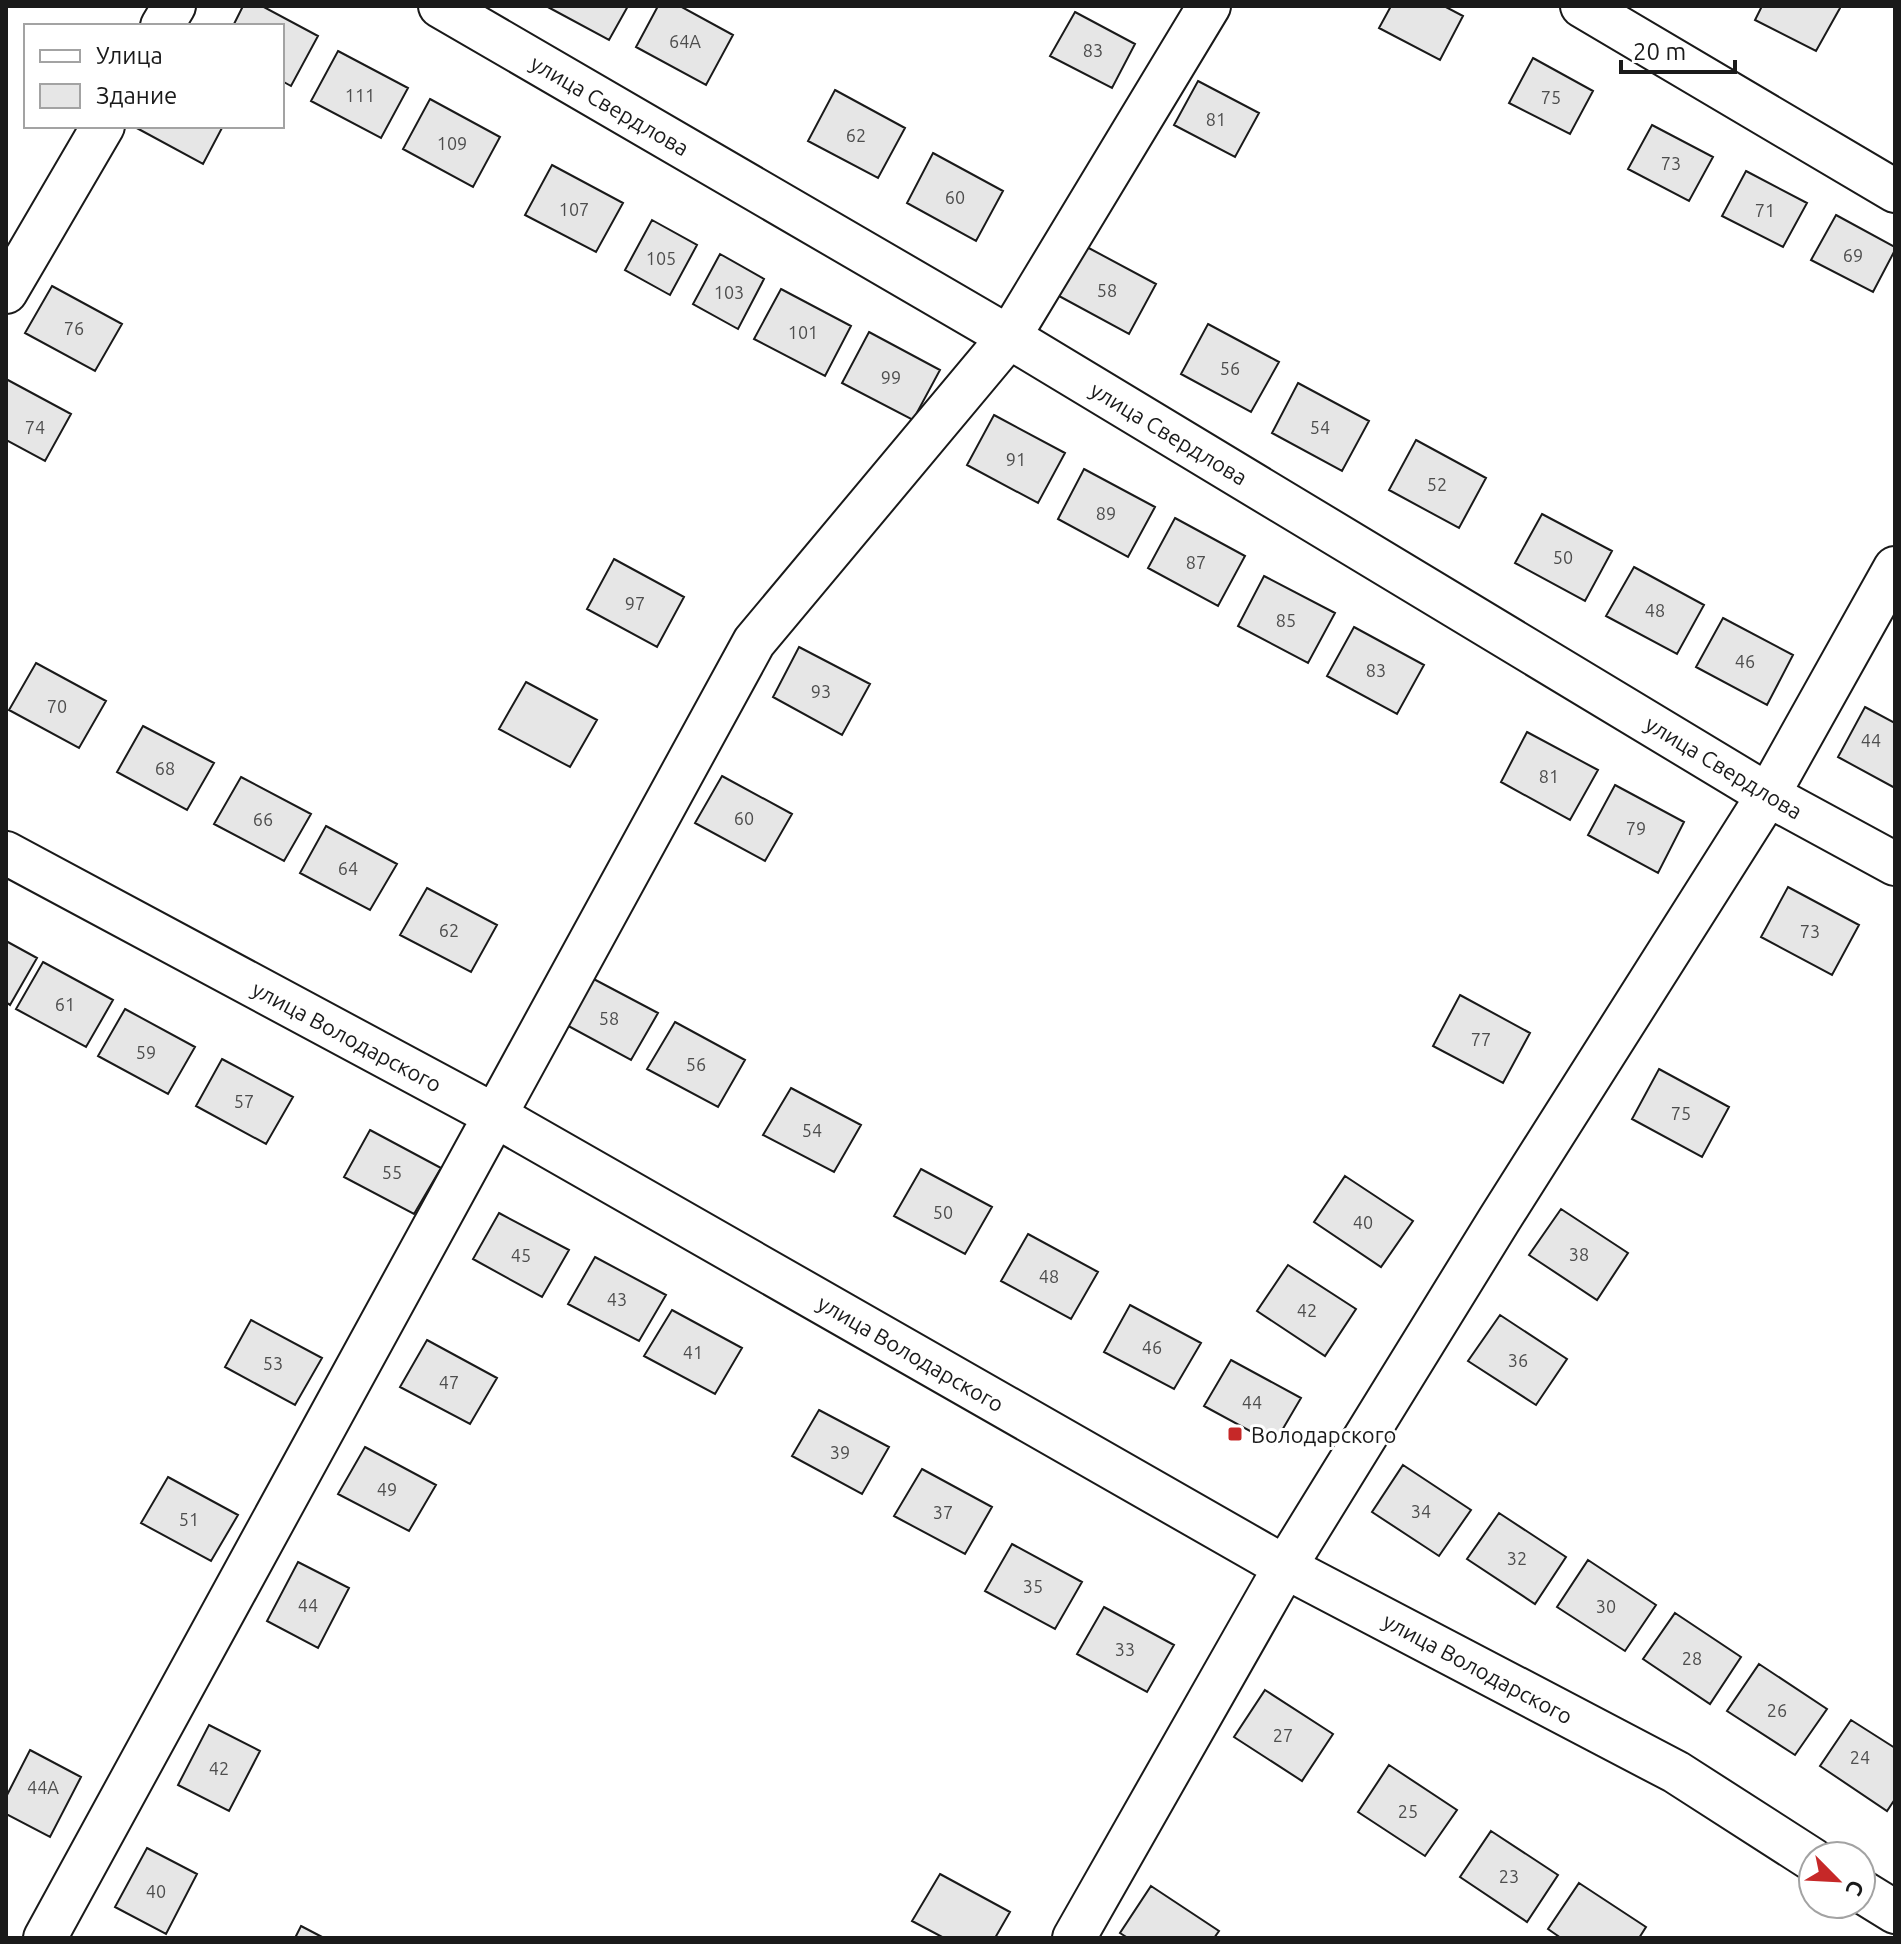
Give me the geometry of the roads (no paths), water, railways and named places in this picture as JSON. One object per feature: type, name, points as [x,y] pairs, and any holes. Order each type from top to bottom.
[{"type":"street","points":[[163,24],[174,6]]},
{"type":"street","name":"улица Свердлова","points":[[440,6],[1009,337],[1768,795],[1895,864]]},
{"type":"street","points":[[45,1938],[754,642],[1009,337],[1209,6]]},
{"type":"street","points":[[1582,6],[1895,191]]},
{"type":"street","points":[[6,292],[102,128]]},
{"type":"street","points":[[1074,1938],[1285,1567],[1499,1220],[1768,795],[1895,568]]},
{"type":"street","name":"улица Володарского","points":[[6,853],[494,1115],[1285,1567],[1676,1772],[1797,1850]]},
{"type":"street","points":[[1877,1901],[1895,1912]]},
{"type":"place","name":"Володарского","points":[[1235,1434]]}]
